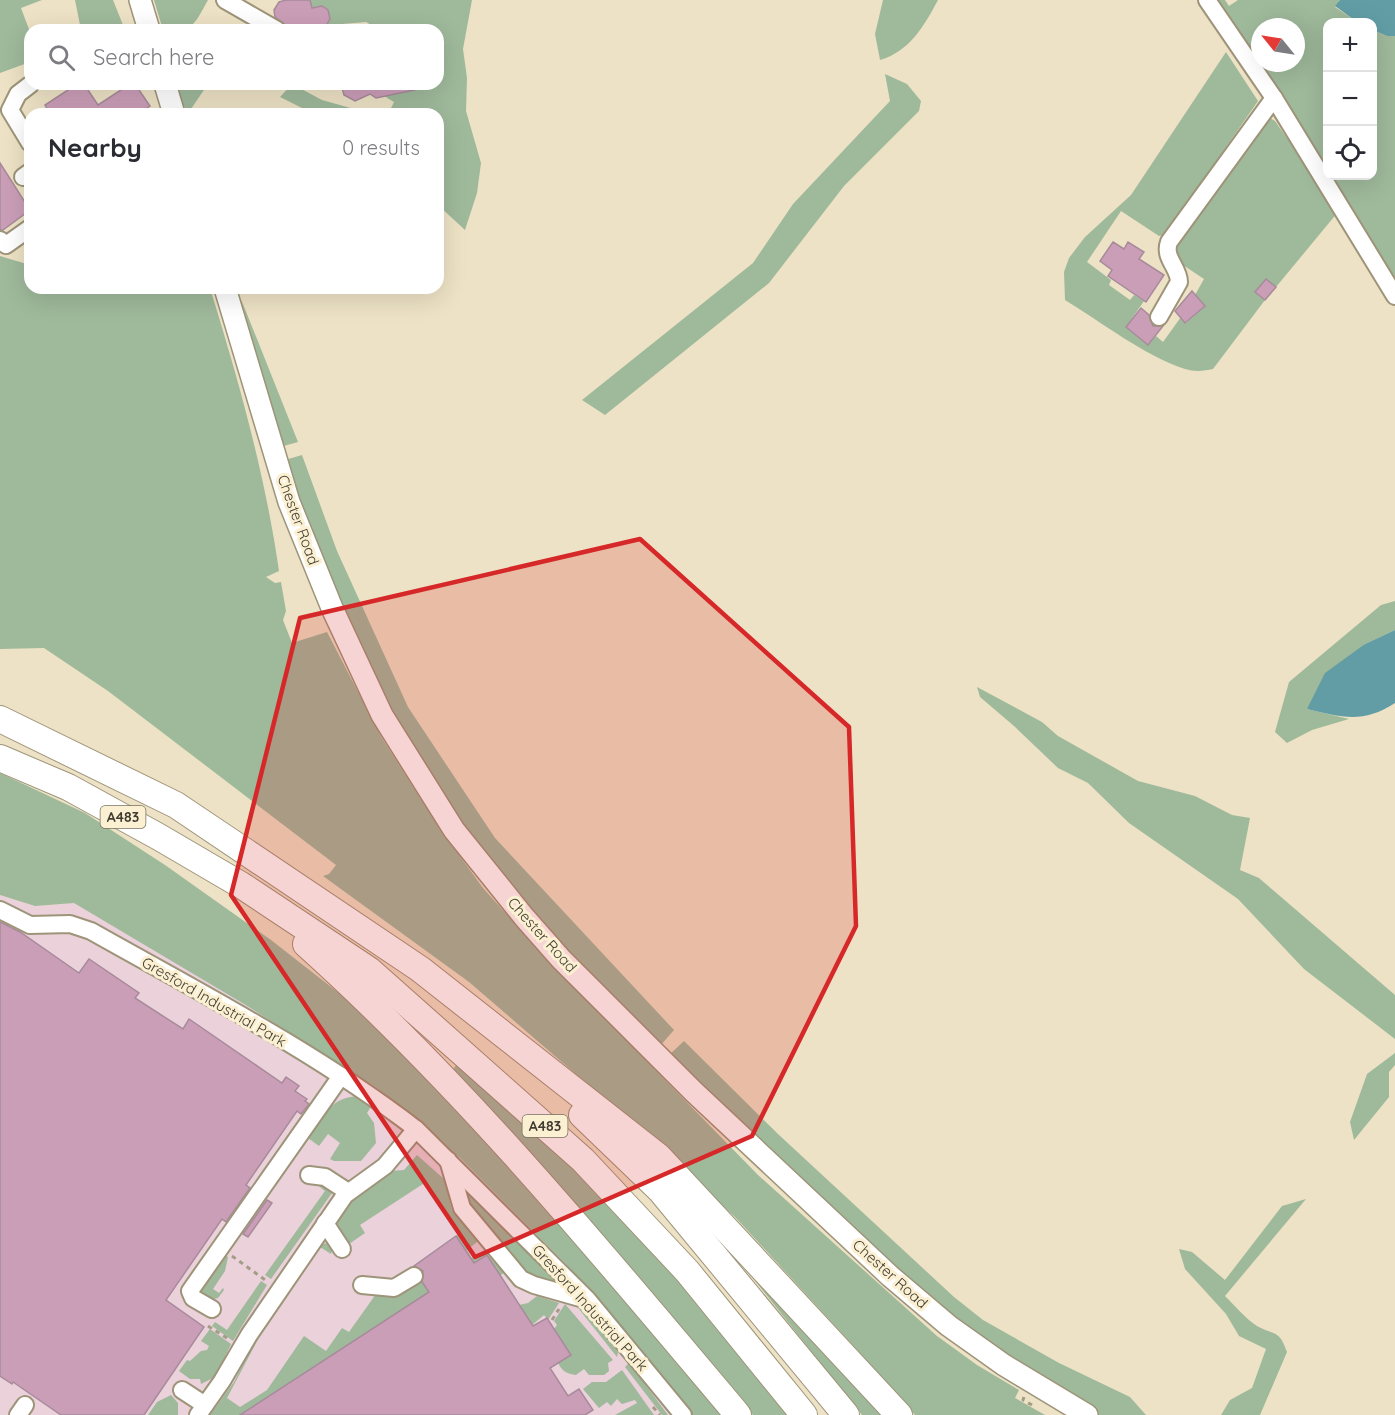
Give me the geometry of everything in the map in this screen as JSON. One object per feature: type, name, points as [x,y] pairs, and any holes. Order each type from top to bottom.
[{"type":"highway","name":"A483","points":[[0,719],[176,805],[420,969],[659,1157],[898,1415]]},
{"type":"highway","name":"A483","points":[[0,758],[68,787],[241,885],[369,970],[583,1160],[687,1271],[804,1415]]},
{"type":"highway","name":"A483","points":[[241,885],[364,997],[475,1109],[738,1415]]},
{"type":"highway","name":"A483","points":[[480,1018],[661,1191],[846,1415]]},
{"type":"main road","points":[[140,0],[147,24]]},
{"type":"main road","points":[[167,90],[172,108]]},
{"type":"main road","name":"Chester Road","points":[[227,294],[289,502],[332,608],[382,715],[454,830],[561,959],[694,1092],[890,1276],[949,1326],[1004,1365],[1087,1415]]},
{"type":"street","points":[[225,0],[267,24]]},
{"type":"street","points":[[1207,0],[1274,98],[1395,296]]},
{"type":"street","points":[[24,89],[18,94],[10,110],[24,133]]},
{"type":"street","points":[[1159,317],[1179,282],[1167,255],[1169,242],[1274,98]]},
{"type":"street","points":[[0,240],[6,245],[24,232]]},
{"type":"street","name":"Gresford Industrial Park","points":[[0,910],[30,926],[70,924],[91,931],[212,998],[341,1076],[416,1129],[448,1158],[588,1300],[683,1415]]},
{"type":"street","points":[[212,1309],[190,1293],[341,1076]]},
{"type":"street","points":[[182,1390],[201,1410],[280,1289],[348,1192],[385,1166],[416,1129]]},
{"type":"street","points":[[448,1158],[462,1208],[521,1279],[534,1286],[588,1300]]},
{"type":"street","points":[[309,1175],[325,1176],[348,1192]]},
{"type":"street","points":[[326,1223],[342,1249]]},
{"type":"street","points":[[362,1285],[394,1288],[414,1276]]},
{"type":"path","points":[[220,1248],[280,1289]]},
{"type":"path","points":[[552,1320],[563,1302]]},
{"type":"path","points":[[652,1406],[660,1415]]},
{"type":"highlighted area","points":[[640,539],[849,727],[856,926],[752,1136],[475,1257],[231,895],[300,618]]},
{"type":"shaded area","points":[[0,895],[35,906],[64,904],[88,897],[292,1020],[484,1161],[697,1415],[0,1415]]},
{"type":"green space","points":[[0,0],[42,0],[21,8],[27,24],[24,24],[24,64],[0,73]]},
{"type":"green space","points":[[75,0],[113,0],[123,24],[80,24]]},
{"type":"green space","points":[[154,0],[208,0],[193,24],[161,24]]},
{"type":"green space","points":[[310,0],[472,0],[463,49],[467,78],[466,111],[481,163],[477,193],[465,230],[444,211],[444,108],[391,108],[394,102],[384,96],[394,90],[444,90],[444,24],[370,24],[366,22],[327,24],[330,20],[328,10],[322,6],[312,8]]},
{"type":"green space","points":[[883,0],[938,0],[908,44],[891,56],[880,60],[875,34]]},
{"type":"green space","points":[[1211,0],[1225,0],[1229,6],[1238,0],[1340,0],[1335,7],[1351,18],[1323,18],[1323,164],[1265,72],[1305,72],[1305,18],[1251,18],[1251,51]]},
{"type":"green space","points":[[1377,32],[1387,36],[1395,36],[1395,282],[1333,180],[1377,180]]},
{"type":"green space","points":[[1226,52],[1258,101],[1165,235],[1159,236],[1121,211],[1087,262],[1111,280],[1109,285],[1130,300],[1134,295],[1144,301],[1126,327],[1148,345],[1156,336],[1163,342],[1181,317],[1186,323],[1205,306],[1195,295],[1204,279],[1180,263],[1174,246],[1262,120],[1270,118],[1275,121],[1338,212],[1276,287],[1266,279],[1255,292],[1265,300],[1213,369],[1192,371],[1154,356],[1065,300],[1064,272],[1069,258],[1085,237],[1131,195]]},
{"type":"green space","points":[[885,74],[907,84],[921,101],[919,111],[844,186],[769,283],[605,415],[582,400],[753,263],[793,204],[890,101]]},
{"type":"green space","points":[[177,90],[204,90],[192,108],[182,107]]},
{"type":"green space","points":[[286,90],[303,90],[322,100],[351,108],[302,108],[280,97]]},
{"type":"green space","points":[[0,256],[24,263],[24,294],[212,294],[241,393],[259,464],[273,535],[279,571],[266,577],[275,583],[281,582],[286,611],[283,620],[292,643],[327,632],[382,738],[438,826],[483,888],[546,958],[758,1175],[937,1336],[977,1365],[1019,1390],[1015,1398],[1045,1415],[915,1415],[870,1369],[872,1366],[735,1217],[643,1132],[469,982],[323,876],[329,874],[336,865],[108,691],[44,648],[0,649]]},
{"type":"green space","points":[[241,299],[298,442],[280,447]]},
{"type":"green space","points":[[302,455],[337,551],[408,707],[495,838],[674,1030],[660,1046],[517,895],[451,809],[409,743],[354,639],[312,541],[285,460]]},
{"type":"green space","points":[[1395,601],[1395,630],[1365,644],[1307,709],[1349,719],[1312,730],[1287,743],[1275,732],[1289,682],[1381,605]]},
{"type":"green space","points":[[977,687],[1042,722],[1058,736],[1138,781],[1195,796],[1232,815],[1250,818],[1240,870],[1259,878],[1395,995],[1395,1039],[1304,969],[1238,899],[1129,823],[1088,783],[1058,768],[980,697]]},
{"type":"green space","points":[[0,773],[85,813],[165,865],[271,940],[358,1008],[466,1111],[721,1415],[688,1415],[566,1264],[460,1158],[377,1088],[244,1004],[74,903],[35,906],[0,895]]},
{"type":"green space","points":[[684,1041],[778,1134],[954,1297],[983,1320],[1059,1363],[1130,1397],[1146,1415],[1096,1415],[949,1317],[668,1056]]},
{"type":"green space","points":[[1395,1053],[1395,1065],[1389,1072],[1389,1097],[1354,1140],[1350,1122],[1367,1074]]},
{"type":"green space","points":[[460,1060],[629,1219],[794,1415],[753,1415],[451,1072]]},
{"type":"green space","points":[[361,1096],[372,1105],[367,1113],[374,1123],[376,1143],[361,1161],[334,1161],[330,1159],[340,1143],[328,1134],[319,1146],[308,1138],[335,1103],[342,1099]]},
{"type":"green space","points":[[417,1155],[444,1179],[452,1210],[477,1239],[477,1242],[467,1250],[472,1258],[484,1251],[504,1273],[493,1280],[486,1255],[240,1415],[210,1415],[234,1382],[264,1323],[321,1244],[328,1243],[332,1249],[331,1254],[320,1247],[266,1324],[227,1398],[240,1407],[267,1390],[304,1336],[326,1351],[342,1328],[349,1332],[376,1294],[419,1277],[463,1247],[456,1236],[459,1233],[426,1182],[360,1225],[365,1233],[349,1244],[337,1226],[337,1218],[344,1208],[389,1171],[404,1170]]},
{"type":"green space","points":[[323,1183],[332,1193],[271,1279],[265,1275],[325,1191],[316,1184]]},
{"type":"green space","points":[[462,1185],[561,1285],[529,1279],[466,1206]]},
{"type":"green space","points":[[1306,1199],[1225,1296],[1257,1326],[1279,1336],[1287,1352],[1260,1415],[1221,1415],[1230,1400],[1252,1388],[1266,1349],[1239,1336],[1226,1314],[1185,1269],[1179,1249],[1192,1252],[1225,1280],[1282,1206]]},
{"type":"green space","points":[[732,1252],[892,1415],[862,1415]]},
{"type":"green space","points":[[224,1254],[228,1257],[225,1271],[213,1289],[219,1293],[223,1288],[224,1290],[218,1298],[209,1300],[196,1289]]},
{"type":"green space","points":[[261,1281],[267,1285],[233,1341],[212,1326],[215,1322],[227,1330]]},
{"type":"green space","points":[[537,1296],[559,1303],[548,1320],[544,1315],[532,1325],[519,1305],[528,1303]]},
{"type":"green space","points":[[565,1304],[613,1360],[608,1363],[609,1371],[604,1375],[589,1375],[584,1369],[576,1375],[568,1373],[559,1365],[554,1329],[557,1325],[554,1321]]},
{"type":"green space","points":[[575,1304],[586,1311],[618,1352],[617,1357]]},
{"type":"green space","points":[[210,1329],[231,1344],[215,1377],[201,1384],[200,1379],[190,1379],[179,1371],[187,1360],[190,1361],[201,1351],[207,1350],[209,1346],[201,1341]]},
{"type":"green space","points":[[629,1363],[668,1415],[662,1415],[625,1367]]},
{"type":"green space","points":[[622,1370],[654,1415],[615,1415],[637,1403],[635,1400],[622,1404],[617,1399],[611,1406],[607,1402],[599,1408],[583,1389],[592,1382],[606,1382]]},
{"type":"green space","points":[[171,1395],[178,1403],[178,1415],[148,1415],[157,1402]]},
{"type":"water","points":[[1340,0],[1395,0],[1395,36],[1387,36],[1377,32],[1377,18],[1352,18],[1335,6]]},
{"type":"water","points":[[1395,630],[1395,703],[1373,714],[1352,717],[1307,709],[1325,673],[1365,644]]},
{"type":"building","points":[[310,0],[312,8],[322,6],[328,10],[330,19],[327,24],[284,24],[275,17],[274,10],[279,2]]},
{"type":"building","points":[[68,90],[88,90],[98,105],[121,90],[139,90],[150,106],[147,108],[47,108],[45,105]]},
{"type":"building","points":[[343,90],[415,90],[376,98],[370,94],[355,101],[344,95]]},
{"type":"building","points":[[0,163],[24,201],[24,214],[0,230]]},
{"type":"building","points":[[1113,242],[1124,249],[1128,242],[1144,252],[1139,259],[1164,275],[1146,302],[1108,276],[1112,270],[1100,261]]},
{"type":"building","points":[[1266,279],[1276,287],[1265,300],[1255,292]]},
{"type":"building","points":[[1192,291],[1205,306],[1185,323],[1175,311]]},
{"type":"building","points":[[1141,308],[1149,315],[1153,326],[1163,326],[1148,345],[1126,327]]},
{"type":"building","points":[[0,922],[20,932],[79,973],[89,959],[139,993],[135,998],[183,1029],[189,1019],[282,1083],[286,1077],[299,1086],[295,1091],[307,1099],[305,1101],[309,1104],[301,1114],[297,1111],[246,1185],[250,1188],[226,1222],[222,1219],[166,1300],[204,1327],[144,1415],[61,1415],[13,1382],[12,1384],[0,1376]]},
{"type":"building","points":[[267,1200],[272,1203],[248,1237],[243,1234]]},
{"type":"building","points":[[456,1236],[474,1263],[487,1255],[533,1326],[547,1318],[571,1355],[550,1368],[568,1396],[579,1389],[593,1410],[585,1415],[240,1415],[429,1292],[422,1282],[423,1271],[414,1266]]}]
